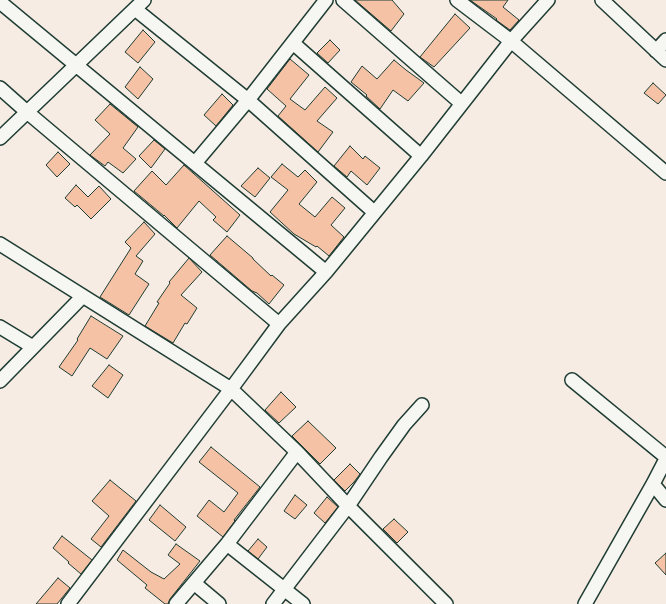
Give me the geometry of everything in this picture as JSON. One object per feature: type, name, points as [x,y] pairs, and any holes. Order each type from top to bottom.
[{"type":"street","points":[[195,163],[248,100],[326,0]]},
{"type":"street","points":[[343,0],[461,103]]},
{"type":"street","points":[[457,0],[511,41],[666,173]]},
{"type":"street","points":[[68,604],[279,324],[326,272],[421,156],[511,41],[548,0]]},
{"type":"street","points":[[602,0],[661,56],[666,40]]},
{"type":"street","points":[[0,138],[140,4],[374,212]]},
{"type":"street","points":[[5,5],[326,272]]},
{"type":"street","points":[[293,43],[421,156]]},
{"type":"street","points":[[0,88],[279,324]]},
{"type":"street","points":[[0,244],[231,389],[297,452],[348,506],[446,604]]},
{"type":"street","points":[[0,381],[83,296]]},
{"type":"street","points":[[0,327],[33,347]]},
{"type":"street","points":[[572,380],[666,458],[654,484],[585,604]]},
{"type":"street","points":[[273,604],[348,506],[400,431],[422,405]]},
{"type":"street","points":[[176,604],[227,544],[297,452]]},
{"type":"street","points":[[654,484],[666,500]]},
{"type":"street","points":[[227,544],[303,604]]},
{"type":"street","points":[[194,583],[219,604]]},
{"type":"building","points":[[355,0],[392,0],[404,14],[391,31]]},
{"type":"building","points":[[470,0],[508,0],[503,7],[519,20],[510,30]]},
{"type":"building","points":[[455,14],[470,28],[434,67],[420,57]]},
{"type":"building","points":[[143,30],[155,42],[138,63],[125,52]]},
{"type":"building","points":[[330,40],[340,50],[328,63],[317,53]]},
{"type":"building","points":[[290,59],[309,75],[290,99],[305,110],[325,87],[337,98],[317,121],[333,132],[318,152],[278,116],[286,106],[267,89]]},
{"type":"building","points":[[394,60],[424,83],[408,101],[393,90],[380,109],[366,96],[367,95],[351,82],[362,66],[377,79]]},
{"type":"building","points":[[140,67],[153,79],[138,99],[125,87]]},
{"type":"building","points":[[653,83],[666,95],[658,104],[644,93]]},
{"type":"building","points":[[222,94],[233,105],[216,126],[204,115]]},
{"type":"building","points":[[110,104],[138,127],[123,148],[136,159],[123,173],[108,162],[105,166],[90,155],[110,134],[95,120]]},
{"type":"building","points":[[154,140],[165,149],[151,168],[139,156]]},
{"type":"building","points":[[350,146],[363,159],[365,156],[380,168],[367,185],[351,171],[347,177],[334,166]]},
{"type":"building","points":[[58,152],[70,164],[57,177],[46,165]]},
{"type":"building","points":[[282,164],[298,177],[305,170],[317,182],[299,204],[315,217],[332,197],[345,208],[331,225],[344,237],[329,256],[317,246],[316,247],[294,234],[270,212],[288,190],[271,177]]},
{"type":"building","points":[[184,165],[240,215],[227,232],[213,220],[216,217],[199,201],[177,228],[164,215],[134,191],[152,171],[166,185]]},
{"type":"building","points":[[258,168],[270,178],[255,197],[241,186]]},
{"type":"building","points":[[76,185],[88,197],[99,186],[111,199],[91,219],[77,205],[75,207],[65,198]]},
{"type":"building","points":[[144,222],[155,234],[136,256],[143,261],[135,274],[149,284],[129,315],[100,297],[131,248],[125,242]]},
{"type":"building","points":[[227,236],[253,258],[271,276],[272,275],[284,285],[269,304],[210,255]]},
{"type":"building","points":[[189,258],[202,272],[181,295],[197,308],[187,324],[185,323],[173,343],[145,326],[159,303],[157,302],[170,283],[169,282]]},
{"type":"building","points":[[91,316],[123,336],[107,359],[90,348],[72,376],[59,367],[78,340],[77,339]]},
{"type":"building","points":[[109,365],[123,375],[108,398],[92,386]]},
{"type":"building","points":[[281,392],[296,407],[279,423],[265,410]]},
{"type":"building","points":[[308,421],[336,448],[320,464],[292,436]]},
{"type":"building","points":[[211,447],[260,487],[234,520],[235,521],[223,537],[197,516],[209,500],[224,512],[238,493],[199,462]]},
{"type":"building","points":[[350,464],[360,474],[345,491],[334,480]]},
{"type":"building","points":[[110,480],[136,501],[101,547],[91,539],[109,516],[92,501]]},
{"type":"building","points":[[295,495],[307,505],[295,519],[284,511]]},
{"type":"building","points":[[327,497],[338,507],[325,523],[314,513]]},
{"type":"building","points":[[160,505],[186,527],[175,541],[149,520]]},
{"type":"building","points":[[394,519],[408,532],[397,543],[383,529]]},
{"type":"building","points":[[62,536],[92,560],[81,574],[53,548]]},
{"type":"building","points":[[258,539],[267,547],[258,559],[248,551]]},
{"type":"building","points":[[176,544],[200,561],[170,599],[168,604],[165,604],[145,588],[147,585],[117,560],[123,550],[151,572],[164,579],[180,564],[168,555]]},
{"type":"building","points":[[666,553],[666,575],[655,563]]},
{"type":"building","points":[[58,578],[70,588],[57,604],[36,604]]}]
